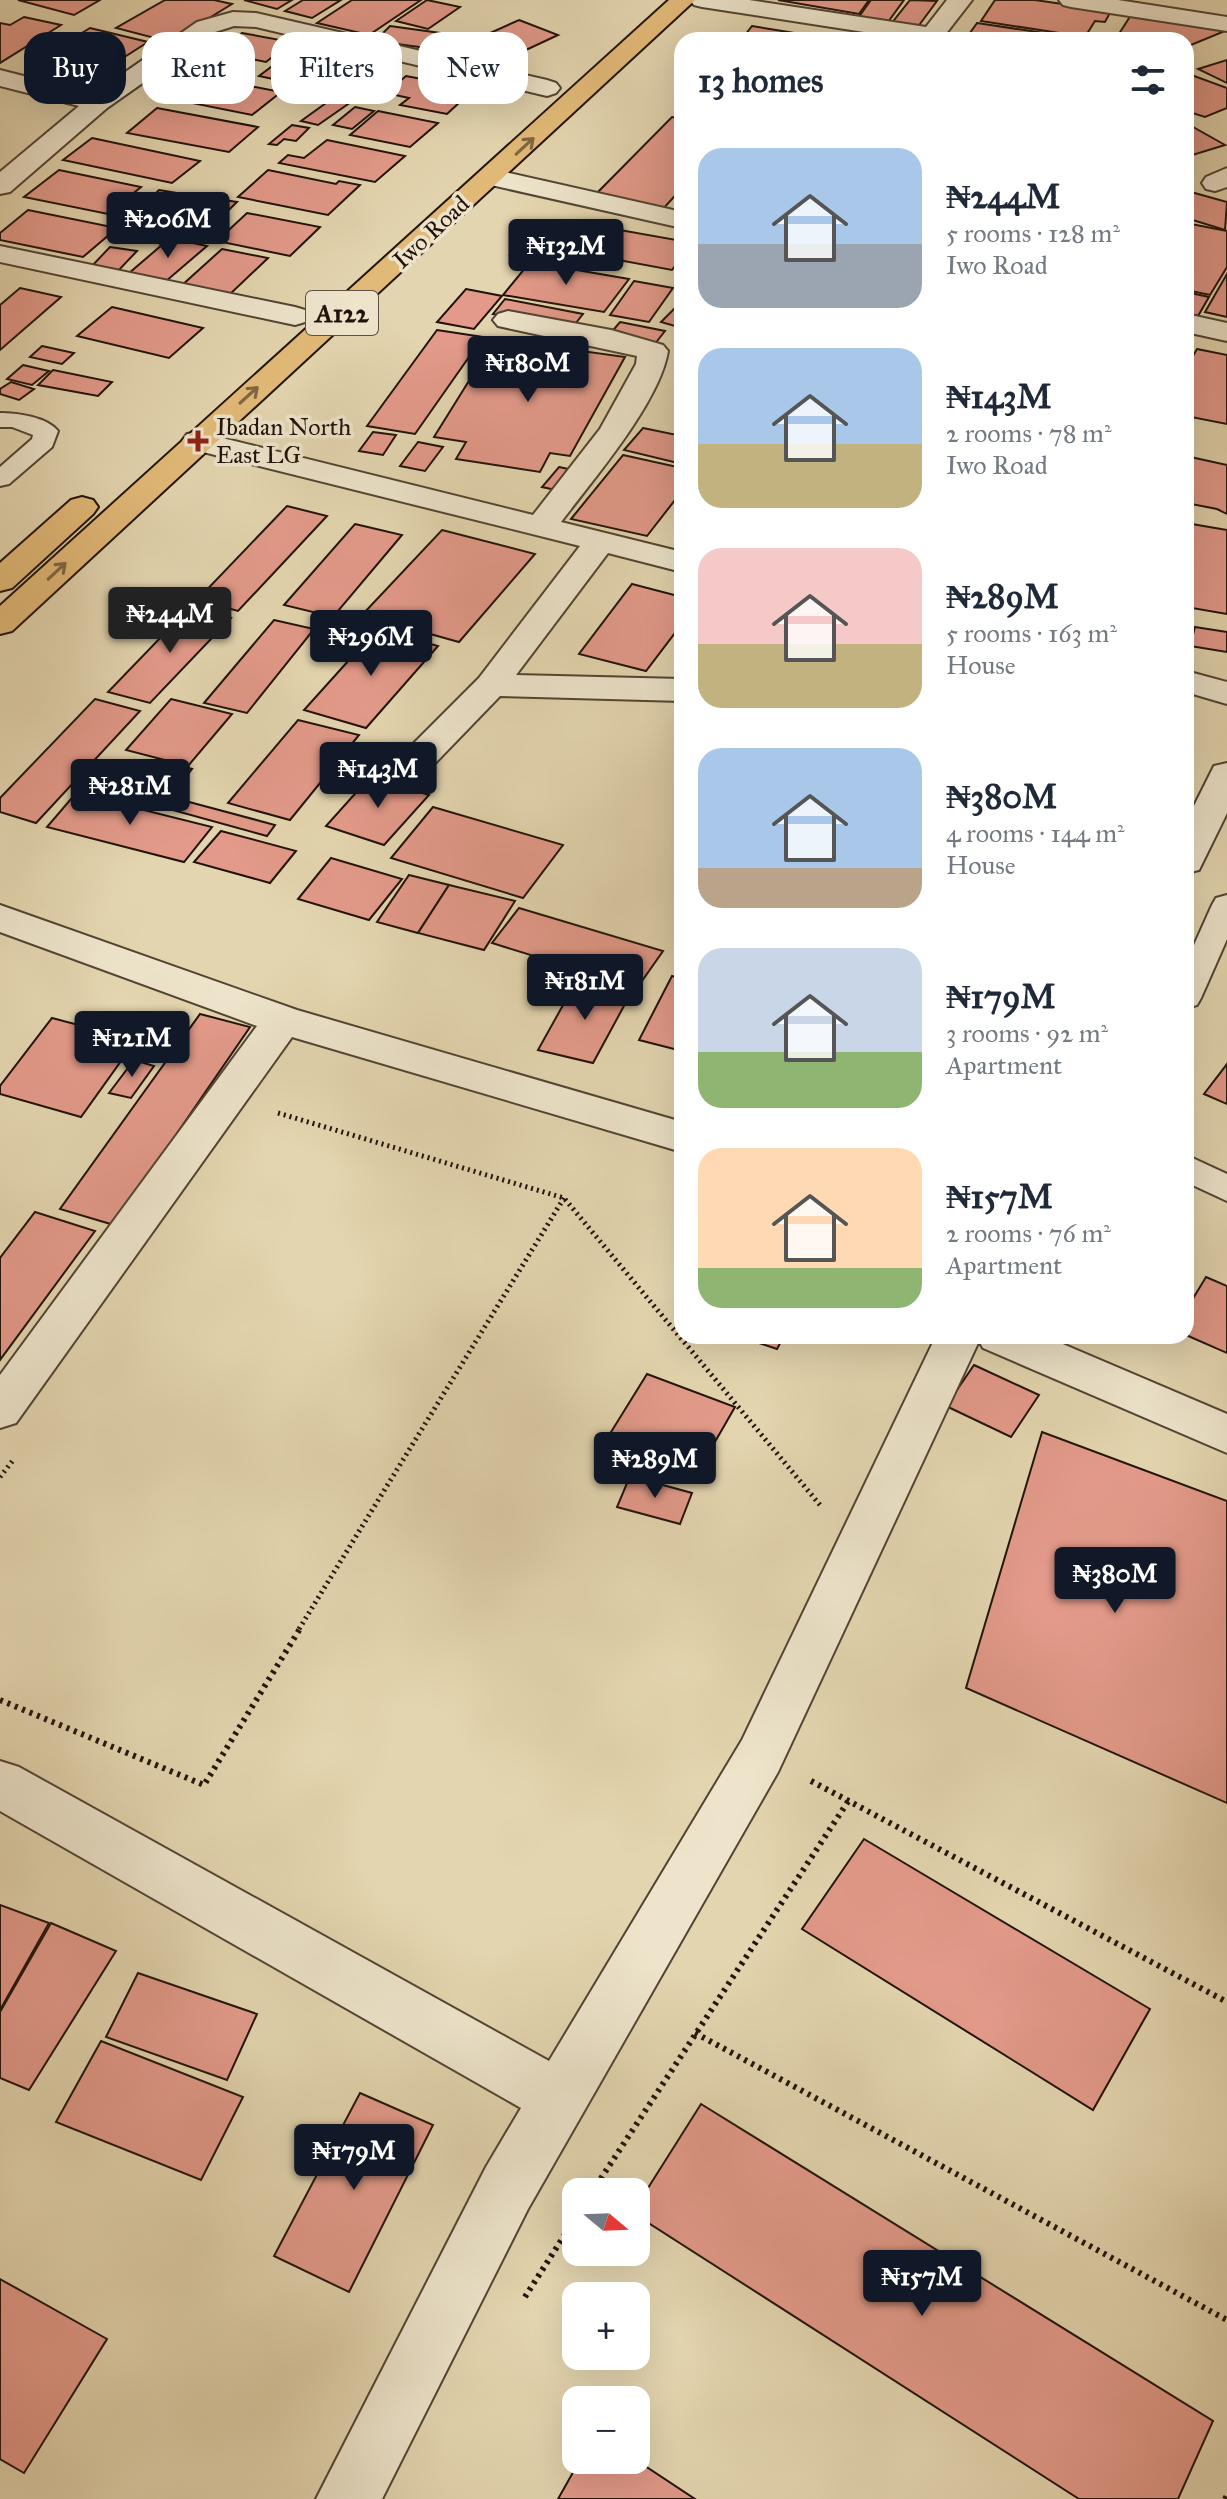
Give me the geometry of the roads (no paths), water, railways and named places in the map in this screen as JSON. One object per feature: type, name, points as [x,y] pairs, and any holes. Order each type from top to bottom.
[{"type":"highway","name":"Iwo Road","points":[[0,624],[683,0]]},
{"type":"highway","name":"Iwo Road","points":[[466,161],[568,68]]},
{"type":"highway","name":"A122","points":[[271,337],[317,296]]},
{"type":"highway","points":[[0,581],[106,486]]},
{"type":"street","points":[[702,0],[893,32]]},
{"type":"street","points":[[934,32],[960,0]]},
{"type":"street","points":[[1071,0],[1227,24]]},
{"type":"street","points":[[126,83],[206,27],[233,19],[256,20],[547,88]]},
{"type":"street","points":[[0,78],[24,84]]},
{"type":"street","points":[[0,186],[97,104]]},
{"type":"street","points":[[491,177],[674,218]]},
{"type":"street","points":[[0,254],[295,316]]},
{"type":"street","points":[[508,320],[611,339],[653,351],[651,364],[614,432],[542,525]]},
{"type":"street","points":[[1194,325],[1227,332]]},
{"type":"street","points":[[198,441],[674,560]]},
{"type":"street","points":[[402,776],[491,685],[599,543]]},
{"type":"street","points":[[1194,683],[1227,693]]},
{"type":"street","points":[[491,685],[674,690]]},
{"type":"street","points":[[1194,846],[1223,793]]},
{"type":"street","points":[[0,918],[283,1020],[674,1135]]},
{"type":"street","points":[[0,1410],[283,1020]]},
{"type":"street","points":[[348,2499],[507,2188],[760,1756],[955,1344]]},
{"type":"street","points":[[1018,1344],[1227,1434]]},
{"type":"street","points":[[0,1784],[559,2098]]},
{"type":"lane","points":[[0,420],[14,420],[46,431],[44,442],[0,479]]},
{"type":"lane","points":[[1194,980],[1227,905]]},
{"type":"lane","points":[[1194,1171],[1227,1189]]},
{"type":"place","name":"Ibadan North East LG","points":[[198,441]]}]
